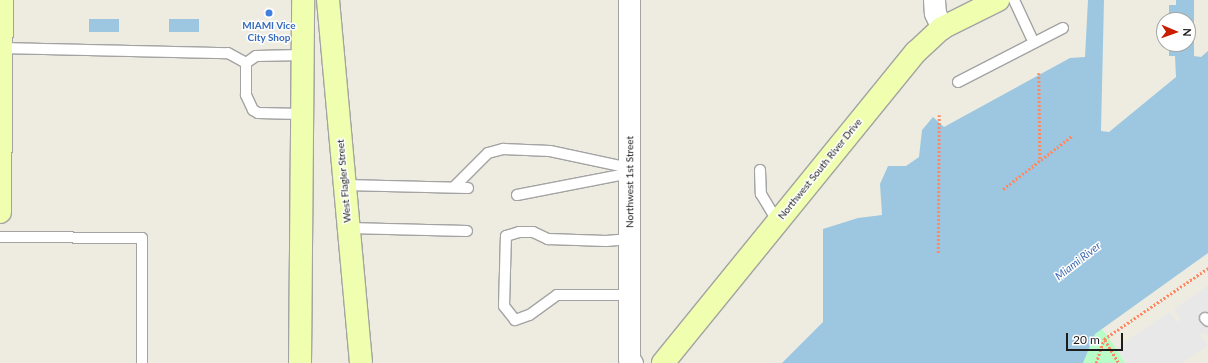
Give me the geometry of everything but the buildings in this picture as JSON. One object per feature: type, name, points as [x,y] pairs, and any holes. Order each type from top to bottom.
[{"type":"street","points":[[0,212],[2,0]]},
{"type":"street","points":[[300,363],[303,0]]},
{"type":"street","name":"West Flagler Street","points":[[328,0],[361,363]]},
{"type":"street","name":"Northwest 1st Street","points":[[629,0],[629,359],[632,363]]},
{"type":"street","points":[[934,0],[935,13],[942,28]]},
{"type":"street","name":"Northwest South River Drive","points":[[663,363],[916,52],[942,28],[998,0]]},
{"type":"lane","points":[[1014,0],[1034,43]]},
{"type":"lane","points":[[958,82],[1063,28]]},
{"type":"lane","points":[[2,48],[228,53],[246,63]]},
{"type":"lane","points":[[246,63],[256,56],[302,56]]},
{"type":"lane","points":[[246,63],[246,95],[253,110],[258,113],[301,114]]},
{"type":"lane","points":[[454,187],[488,153],[503,149],[550,151],[630,171]]},
{"type":"lane","points":[[760,170],[761,194],[778,222]]},
{"type":"lane","points":[[517,195],[630,171]]},
{"type":"lane","points":[[345,185],[468,188]]},
{"type":"lane","points":[[348,228],[467,231]]},
{"type":"lane","points":[[630,239],[606,241],[548,239],[532,232],[519,232],[506,236],[504,306],[515,320],[529,315],[557,295],[630,295]]},
{"type":"lane","points":[[0,237],[142,238],[142,363]]},
{"type":"path","points":[[1039,74],[1040,160]]},
{"type":"path","points":[[938,253],[939,115]]},
{"type":"path","points":[[1003,189],[1073,135]]},
{"type":"path","points":[[1096,363],[1104,339],[1208,268]]},
{"type":"path","points":[[1104,339],[1119,363]]},
{"type":"green space","points":[[1102,329],[1125,363],[1083,363],[1095,334]]},
{"type":"shaded area","points":[[1208,285],[1208,336],[1203,333],[1200,334],[1207,346],[1182,363],[1126,363],[1117,348],[1169,312],[1179,323],[1180,319],[1174,309]]},
{"type":"water","name":"Miami River","points":[[1088,0],[1104,0],[1101,131],[1109,132],[1176,77],[1175,56],[1169,56],[1169,52],[1194,52],[1194,56],[1201,57],[1208,51],[1208,253],[1095,334],[1083,363],[782,363],[823,322],[823,229],[858,218],[882,215],[880,184],[888,166],[906,166],[919,157],[922,130],[933,117],[944,127],[1070,58],[1085,57]]},
{"type":"water","points":[[1176,0],[1194,0],[1194,12],[1169,12],[1169,5],[1176,5]]},
{"type":"water","points":[[89,19],[119,19],[119,32],[89,32]]},
{"type":"water","points":[[169,19],[199,19],[199,32],[169,32]]},
{"type":"place","name":"MIAMI Vice City Shop","points":[[269,13]]}]
